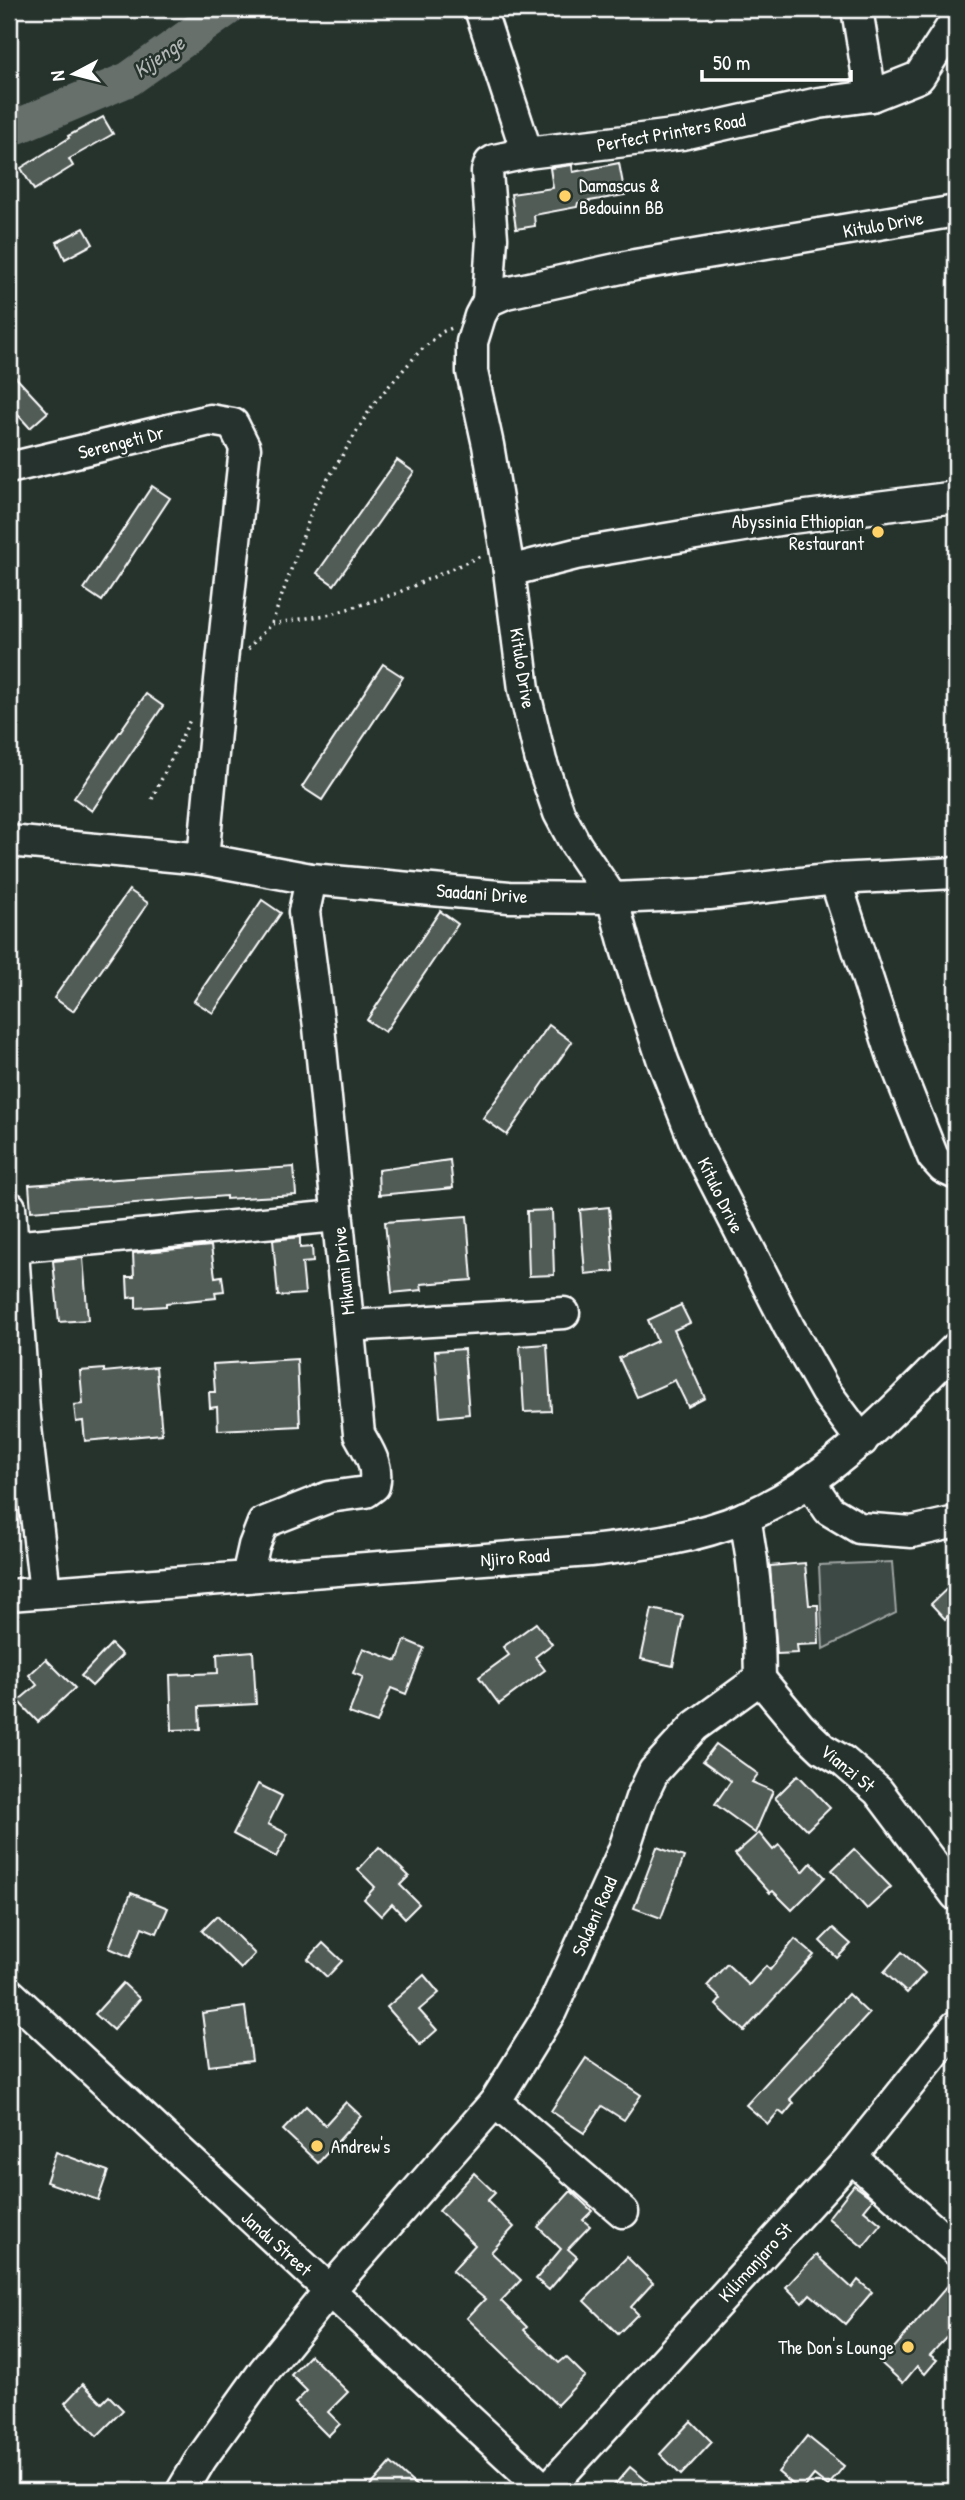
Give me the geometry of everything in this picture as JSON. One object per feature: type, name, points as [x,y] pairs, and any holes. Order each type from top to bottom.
[{"type":"street","points":[[480,9],[527,153]]},
{"type":"street","points":[[857,9],[871,96]]},
{"type":"street","name":"Perfect Printers Road","points":[[484,309],[492,238],[487,172],[495,159],[682,134],[819,103],[871,96],[919,77],[956,20]]},
{"type":"street","name":"Kitulo Drive","points":[[862,1441],[825,1391],[696,1145],[663,1061],[612,898],[559,813],[541,761],[524,689],[507,558],[488,445],[472,372],[472,342],[484,309],[506,293],[635,265],[956,211]]},
{"type":"street","name":"Serengeti Dr","points":[[9,468],[210,420],[233,424],[245,448],[219,680],[203,859]]},
{"type":"street","points":[[507,558],[576,554],[791,518],[956,497]]},
{"type":"street","name":"Saadani Drive","points":[[9,841],[203,859],[311,879],[509,897],[612,898],[709,894],[835,879],[956,873]]},
{"type":"street","name":"Mikumi Drive","points":[[247,1577],[263,1523],[329,1497],[366,1492],[374,1486],[377,1475],[374,1462],[359,1434],[319,1027],[304,912],[311,879]]},
{"type":"street","points":[[835,879],[892,1054],[933,1157],[943,1168],[956,1174]]},
{"type":"street","points":[[9,1207],[16,1411],[45,1592]]},
{"type":"street","points":[[12,1247],[337,1216]]},
{"type":"street","points":[[349,1326],[564,1313]]},
{"type":"street","name":"Njiro Road","points":[[9,1595],[590,1551],[664,1542],[746,1517],[810,1482],[862,1441],[956,1348]]},
{"type":"street","points":[[810,1482],[829,1510],[859,1528],[912,1532],[956,1522]]},
{"type":"street","points":[[746,1517],[760,1629],[760,1679]]},
{"type":"street","name":"Vianzi St","points":[[760,1679],[807,1734],[878,1791],[956,1895]]},
{"type":"street","name":"Soldeni Road","points":[[182,2491],[201,2459],[264,2371],[330,2290],[495,2102],[551,2011],[623,1852],[641,1798],[654,1771],[695,1726],[760,1679]]},
{"type":"street","name":"Jandu Street","points":[[9,1993],[546,2491]]},
{"type":"street","name":"Kilimanjaro St","points":[[546,2491],[851,2157],[956,2026]]},
{"type":"street","points":[[495,2102],[623,2212]]},
{"type":"street","points":[[851,2157],[956,2250]]},
{"type":"path","points":[[245,652],[271,624],[317,497],[374,403],[419,352],[442,332],[484,309]]},
{"type":"path","points":[[271,624],[332,614],[507,558]]},
{"type":"path","points":[[152,799],[194,711]]},
{"type":"shaded area","points":[[892,1562],[896,1613],[823,1649],[819,1565]]},
{"type":"building","points":[[103,117],[113,134],[69,159],[73,166],[34,190],[21,168],[69,138],[68,136]]},
{"type":"building","points":[[619,163],[625,195],[578,203],[577,207],[534,215],[535,226],[516,229],[511,194],[553,188],[550,168],[572,165],[573,172]]},
{"type":"building","points":[[84,228],[93,244],[65,259],[57,242]]},
{"type":"building","points":[[9,370],[48,412],[30,428],[9,405]]},
{"type":"building","points":[[397,460],[414,472],[334,585],[317,573]]},
{"type":"building","points":[[152,486],[170,498],[102,601],[84,589]]},
{"type":"building","points":[[383,664],[403,677],[322,800],[302,787]]},
{"type":"building","points":[[146,694],[163,706],[92,811],[74,798]]},
{"type":"building","points":[[129,890],[148,903],[73,1011],[54,998]]},
{"type":"building","points":[[262,900],[281,913],[213,1013],[194,1001]]},
{"type":"building","points":[[440,911],[458,924],[385,1032],[367,1020]]},
{"type":"building","points":[[549,1025],[572,1042],[507,1135],[483,1118]]},
{"type":"building","points":[[450,1160],[453,1188],[379,1195],[378,1170]]},
{"type":"building","points":[[294,1167],[296,1195],[226,1199],[226,1196],[31,1211],[29,1185]]},
{"type":"building","points":[[609,1207],[614,1271],[585,1274],[580,1210]]},
{"type":"building","points":[[552,1210],[554,1275],[529,1276],[527,1211]]},
{"type":"building","points":[[467,1216],[472,1280],[421,1284],[422,1290],[392,1293],[385,1222]]},
{"type":"building","points":[[300,1237],[300,1248],[312,1247],[313,1262],[302,1263],[305,1294],[278,1296],[273,1240]]},
{"type":"building","points":[[211,1246],[215,1277],[222,1276],[224,1291],[215,1292],[216,1298],[136,1308],[136,1297],[128,1298],[127,1277],[134,1277],[133,1253]]},
{"type":"building","points":[[83,1258],[88,1320],[59,1322],[53,1261]]},
{"type":"building","points":[[681,1305],[690,1323],[674,1330],[705,1398],[688,1407],[675,1380],[637,1397],[619,1358],[657,1341],[648,1320]]},
{"type":"building","points":[[547,1344],[551,1411],[524,1412],[520,1346]]},
{"type":"building","points":[[464,1349],[469,1414],[440,1417],[435,1351]]},
{"type":"building","points":[[297,1359],[300,1426],[218,1430],[217,1407],[210,1408],[209,1392],[215,1392],[213,1364]]},
{"type":"building","points":[[156,1367],[162,1434],[85,1441],[83,1421],[76,1422],[74,1405],[83,1404],[80,1371],[104,1369],[104,1372]]},
{"type":"building","points":[[805,1563],[809,1605],[818,1605],[819,1644],[797,1645],[798,1653],[777,1654],[770,1566]]},
{"type":"building","points":[[956,1580],[956,1608],[945,1619],[931,1604]]},
{"type":"building","points":[[652,1609],[683,1616],[673,1666],[641,1659]]},
{"type":"building","points":[[536,1623],[552,1644],[535,1657],[545,1670],[499,1704],[479,1677],[509,1655],[503,1647]]},
{"type":"building","points":[[405,1640],[424,1648],[406,1694],[391,1688],[377,1723],[349,1713],[363,1677],[353,1673],[363,1648],[397,1661]]},
{"type":"building","points":[[111,1644],[122,1655],[92,1686],[81,1676]]},
{"type":"building","points":[[253,1651],[256,1704],[199,1707],[200,1729],[172,1730],[170,1675],[218,1673],[217,1654]]},
{"type":"building","points":[[46,1659],[75,1688],[38,1722],[18,1701],[37,1685],[29,1675]]},
{"type":"building","points":[[716,1744],[758,1774],[752,1782],[773,1791],[755,1833],[715,1804],[731,1781],[703,1761]]},
{"type":"building","points":[[798,1775],[830,1808],[807,1830],[775,1798]]},
{"type":"building","points":[[258,1784],[282,1796],[268,1824],[288,1834],[276,1857],[233,1834]]},
{"type":"building","points":[[759,1833],[773,1850],[779,1845],[803,1872],[811,1863],[825,1877],[792,1910],[773,1891],[770,1893],[735,1854]]},
{"type":"building","points":[[379,1847],[409,1876],[400,1885],[419,1904],[405,1918],[392,1904],[381,1916],[364,1899],[375,1887],[358,1870]]},
{"type":"building","points":[[657,1847],[684,1857],[661,1918],[634,1908]]},
{"type":"building","points":[[854,1849],[891,1887],[867,1909],[832,1870]]},
{"type":"building","points":[[131,1893],[168,1908],[157,1933],[142,1927],[130,1957],[109,1948]]},
{"type":"building","points":[[217,1916],[255,1954],[241,1969],[202,1931]]},
{"type":"building","points":[[833,1928],[851,1944],[837,1958],[820,1941]]},
{"type":"building","points":[[795,1939],[814,1955],[744,2031],[716,2005],[721,1999],[707,1986],[727,1964],[749,1985],[766,1966],[770,1970]]},
{"type":"building","points":[[323,1943],[342,1961],[327,1977],[308,1959]]},
{"type":"building","points":[[902,1952],[925,1973],[907,1993],[884,1972]]},
{"type":"building","points":[[424,1975],[439,1993],[419,2010],[437,2030],[420,2045],[387,2007]]},
{"type":"building","points":[[123,1983],[140,1999],[113,2030],[95,2014]]},
{"type":"building","points":[[848,1994],[869,2014],[790,2099],[794,2103],[784,2115],[779,2111],[768,2124],[746,2105]]},
{"type":"building","points":[[245,2007],[252,2061],[209,2066],[202,2013]]},
{"type":"building","points":[[586,2058],[641,2095],[624,2120],[602,2106],[584,2133],[551,2111]]},
{"type":"building","name":"Andrew's","points":[[346,2102],[361,2116],[318,2163],[283,2130],[306,2106],[325,2125]]},
{"type":"building","points":[[56,2152],[108,2171],[98,2200],[46,2182]]},
{"type":"building","points":[[474,2173],[495,2193],[487,2201],[514,2227],[491,2252],[521,2280],[501,2301],[527,2327],[524,2330],[559,2363],[566,2357],[585,2376],[557,2405],[467,2318],[485,2299],[452,2271],[475,2245],[439,2211]]},
{"type":"building","points":[[854,2185],[873,2199],[864,2210],[881,2224],[863,2247],[828,2218]]},
{"type":"building","points":[[571,2191],[592,2211],[583,2220],[590,2226],[568,2249],[577,2257],[549,2290],[536,2279],[561,2249],[538,2227]]},
{"type":"building","points":[[816,2255],[852,2288],[858,2280],[872,2292],[845,2324],[810,2294],[802,2303],[786,2287]]},
{"type":"building","points":[[627,2257],[653,2283],[631,2307],[638,2314],[618,2334],[584,2301]]},
{"type":"building","points":[[956,2276],[956,2327],[930,2355],[937,2360],[925,2374],[917,2366],[903,2383],[881,2363]]},
{"type":"building","points":[[310,2355],[348,2392],[328,2412],[340,2424],[328,2436],[295,2403],[307,2391],[291,2375]]},
{"type":"building","points":[[83,2384],[102,2403],[109,2396],[123,2410],[97,2436],[65,2403]]},
{"type":"building","points":[[691,2421],[712,2442],[681,2475],[660,2454]]},
{"type":"building","points":[[807,2436],[844,2466],[828,2486],[814,2475],[801,2491],[778,2472]]},
{"type":"building","points":[[391,2463],[422,2491],[366,2491]]},
{"type":"building","points":[[630,2467],[659,2491],[609,2491]]},
{"type":"waterway","name":"Kijenge","points":[[9,130],[129,79],[227,9]]},
{"type":"place","name":"Damascus & Bedouinn BB","points":[[565,196]]},
{"type":"place","name":"Abyssinia Ethiopian Restaurant","points":[[878,532]]},
{"type":"place","name":"Andrew's","points":[[317,2146]]},
{"type":"place","name":"The Don's Lounge","points":[[908,2347]]}]
